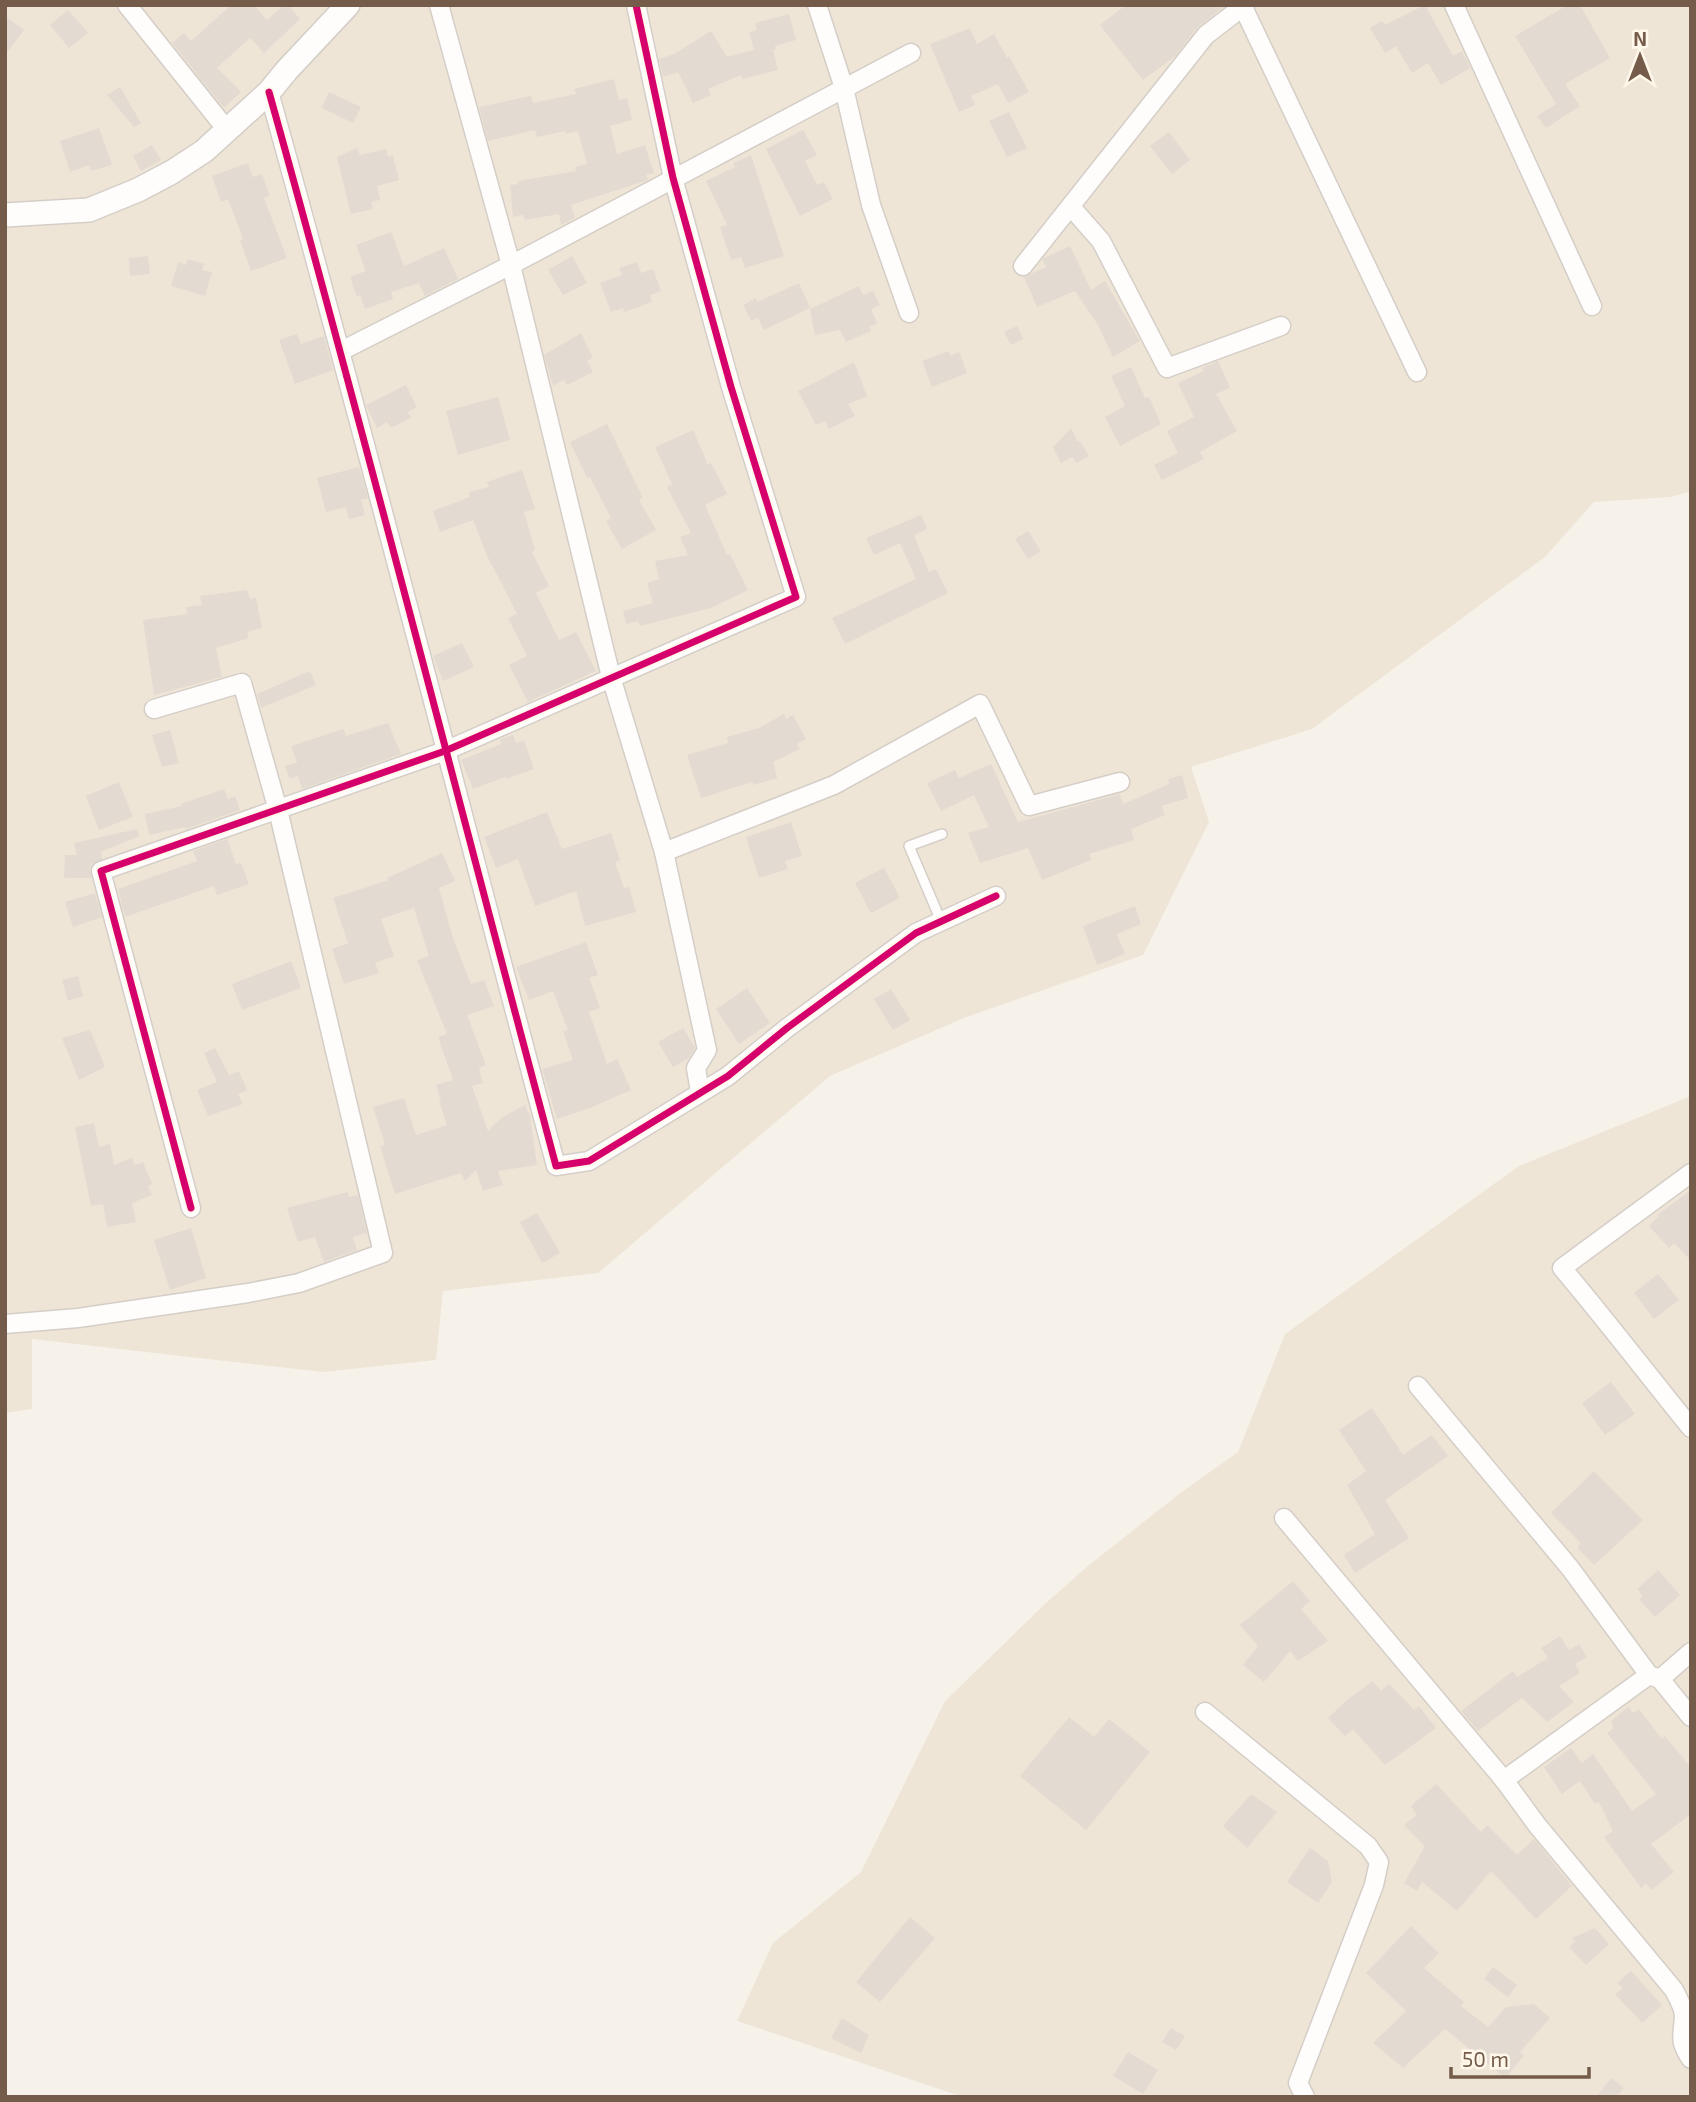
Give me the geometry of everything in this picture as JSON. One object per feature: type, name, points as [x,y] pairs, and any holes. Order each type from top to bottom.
[{"type":"street","points":[[127,5],[227,130]]},
{"type":"street","points":[[5,215],[89,210],[138,190],[172,172],[204,151],[269,92],[348,5]]},
{"type":"street","points":[[439,5],[511,265],[611,677],[664,852],[706,1050],[696,1068],[700,1092]]},
{"type":"street","points":[[191,1208],[101,871],[444,751],[796,597],[731,387],[673,178],[636,5]]},
{"type":"street","points":[[817,5],[844,88],[871,205],[909,313]]},
{"type":"street","points":[[1454,5],[1592,306]]},
{"type":"street","points":[[1023,266],[1206,35],[1244,6],[1417,372]]},
{"type":"street","points":[[341,351],[511,265],[911,53]]},
{"type":"street","points":[[269,92],[341,351],[444,751],[556,1166],[589,1161],[728,1076],[787,1028],[916,933],[996,896]]},
{"type":"street","points":[[1071,207],[1101,241],[1167,368],[1281,326]]},
{"type":"street","points":[[5,1324],[78,1318],[248,1293],[299,1283],[383,1253],[278,810],[242,683],[154,709]]},
{"type":"street","points":[[664,852],[834,785],[980,704],[1029,806],[1120,782]]},
{"type":"street","points":[[1691,1173],[1562,1269],[1691,1428]]},
{"type":"street","points":[[1418,1386],[1570,1568],[1655,1677],[1691,1717]]},
{"type":"street","points":[[1284,1518],[1504,1780],[1537,1825],[1674,1990],[1685,2014],[1681,2031],[1683,2047],[1691,2059]]},
{"type":"street","points":[[1504,1780],[1691,1652]]},
{"type":"street","points":[[1205,1712],[1368,1846],[1379,1861],[1374,1885],[1298,2083],[1305,2097]]},
{"type":"lane","points":[[941,921],[909,845],[942,834]]},
{"type":"shaded area","points":[[5,5],[1691,5],[1691,491],[1671,497],[1594,502],[1545,557],[1312,729],[1191,767],[1209,822],[1143,955],[964,1018],[830,1076],[598,1273],[443,1291],[436,1360],[323,1372],[32,1339],[32,1409],[5,1413]]},
{"type":"shaded area","points":[[1691,1096],[1691,2097],[963,2097],[737,2021],[773,1943],[861,1872],[945,1701],[1089,1565],[1183,1491],[1238,1452],[1285,1334],[1519,1166]]},
{"type":"building","points":[[231,5],[254,5],[267,20],[284,5],[288,5],[300,19],[264,53],[250,38],[217,68],[241,92],[224,108],[172,43],[184,33],[191,41]]},
{"type":"building","points":[[1126,5],[1226,5],[1197,28],[1174,57],[1143,80],[1100,25]]},
{"type":"building","points":[[1425,5],[1453,56],[1462,51],[1470,68],[1441,85],[1428,63],[1412,73],[1396,46],[1385,53],[1370,28],[1382,21],[1385,25]]},
{"type":"building","points":[[1567,5],[1580,5],[1610,58],[1565,84],[1580,106],[1546,128],[1537,116],[1556,104],[1515,36]]},
{"type":"building","points":[[68,10],[88,33],[69,48],[50,25]]},
{"type":"building","points":[[789,14],[796,40],[775,46],[776,49],[773,50],[778,70],[743,79],[741,75],[708,89],[711,95],[693,103],[678,72],[663,77],[659,59],[674,54],[711,31],[727,57],[754,50],[749,32],[757,30],[755,23]]},
{"type":"building","points":[[5,16],[24,30],[5,55]]},
{"type":"building","points":[[970,28],[977,44],[994,34],[1029,92],[1008,103],[998,84],[971,96],[975,105],[959,112],[930,44]]},
{"type":"building","points":[[614,79],[619,100],[627,98],[632,120],[610,126],[617,154],[645,145],[654,173],[646,175],[648,180],[571,205],[575,218],[561,225],[559,214],[525,220],[523,215],[513,217],[510,185],[518,184],[518,181],[576,171],[575,167],[587,164],[578,131],[537,137],[535,130],[488,141],[479,107],[531,96],[533,103],[576,94],[574,89]]},
{"type":"building","points":[[120,87],[141,123],[134,127],[107,95]]},
{"type":"building","points":[[329,92],[361,107],[353,123],[322,108]]},
{"type":"building","points":[[1009,112],[1027,148],[1007,157],[989,121]]},
{"type":"building","points":[[99,128],[112,165],[91,171],[89,165],[70,172],[60,141]]},
{"type":"building","points":[[803,130],[817,155],[805,161],[817,185],[824,182],[833,199],[800,216],[766,149]]},
{"type":"building","points":[[1169,132],[1190,160],[1172,174],[1150,146]]},
{"type":"building","points":[[152,145],[161,160],[141,171],[133,156]]},
{"type":"building","points":[[357,148],[360,155],[386,149],[388,157],[393,156],[399,180],[377,186],[380,200],[371,202],[373,209],[351,214],[337,157]]},
{"type":"building","points":[[751,155],[784,256],[745,268],[741,257],[731,260],[720,227],[727,225],[706,181],[735,167],[733,163]]},
{"type":"building","points":[[248,163],[253,177],[262,174],[270,196],[264,198],[287,258],[251,271],[240,240],[243,239],[228,199],[221,202],[212,176]]},
{"type":"building","points":[[391,232],[404,266],[444,248],[458,279],[425,296],[419,283],[391,292],[393,299],[365,309],[360,295],[357,297],[350,277],[366,271],[356,245]]},
{"type":"building","points":[[1070,246],[1091,290],[1105,281],[1140,341],[1113,357],[1098,325],[1075,291],[1037,307],[1024,277],[1046,267],[1042,260],[1044,258]]},
{"type":"building","points":[[148,256],[150,274],[130,276],[129,258]]},
{"type":"building","points":[[572,256],[587,283],[563,295],[548,270]]},
{"type":"building","points":[[188,259],[204,264],[202,270],[212,272],[205,296],[171,286],[178,262],[186,265]]},
{"type":"building","points":[[637,262],[641,273],[653,269],[661,291],[650,295],[652,302],[624,312],[623,308],[611,312],[600,283],[622,275],[619,268]]},
{"type":"building","points":[[799,283],[810,308],[764,330],[758,318],[751,321],[743,305],[756,298],[757,302]]},
{"type":"building","points":[[859,286],[863,295],[873,291],[880,305],[871,309],[877,323],[869,327],[871,331],[846,342],[840,330],[815,335],[810,309]]},
{"type":"building","points":[[1017,326],[1023,339],[1011,345],[1004,332]]},
{"type":"building","points":[[581,333],[593,358],[587,361],[593,372],[567,385],[564,380],[553,386],[544,355]]},
{"type":"building","points":[[297,334],[301,344],[324,336],[333,370],[295,384],[279,340]]},
{"type":"building","points":[[949,351],[951,356],[959,352],[967,373],[932,387],[922,361]]},
{"type":"building","points":[[1218,361],[1230,388],[1216,394],[1237,431],[1200,452],[1204,459],[1162,480],[1154,465],[1178,453],[1167,431],[1194,417],[1178,383]]},
{"type":"building","points":[[854,362],[867,396],[848,404],[855,416],[829,429],[825,421],[816,425],[798,391]]},
{"type":"building","points":[[1131,367],[1161,424],[1120,446],[1105,417],[1125,406],[1111,376]]},
{"type":"building","points":[[406,385],[417,407],[408,412],[411,418],[391,428],[387,422],[377,428],[366,405]]},
{"type":"building","points":[[498,397],[510,440],[458,455],[446,411]]},
{"type":"building","points":[[607,424],[643,498],[639,500],[656,530],[622,549],[606,521],[611,518],[590,477],[587,478],[570,442]]},
{"type":"building","points":[[1071,428],[1089,456],[1076,463],[1073,457],[1061,463],[1053,447]]},
{"type":"building","points":[[693,430],[708,465],[711,463],[727,494],[705,505],[727,555],[730,554],[748,590],[711,608],[640,626],[638,621],[626,624],[623,611],[653,603],[647,583],[659,579],[655,561],[688,555],[680,537],[691,533],[667,487],[672,484],[655,447]]},
{"type":"building","points":[[359,467],[368,498],[361,500],[365,515],[349,519],[346,507],[326,512],[317,478]]},
{"type":"building","points":[[522,470],[535,509],[524,512],[535,550],[532,552],[549,586],[536,593],[559,640],[576,632],[596,671],[528,702],[509,665],[527,656],[508,618],[517,614],[491,565],[473,520],[440,532],[433,511],[470,497],[469,492],[489,487],[487,482]]},
{"type":"building","points":[[921,515],[927,529],[914,535],[929,572],[936,569],[948,593],[845,644],[832,618],[916,579],[900,543],[874,555],[866,538]]},
{"type":"building","points":[[1028,531],[1041,551],[1028,559],[1015,539]]},
{"type":"building","points":[[247,590],[250,599],[256,598],[262,628],[247,632],[249,638],[216,648],[222,677],[154,695],[143,620],[187,614],[186,607],[202,605],[200,596]]},
{"type":"building","points":[[462,643],[474,667],[443,681],[433,656]]},
{"type":"building","points":[[310,671],[316,685],[261,708],[257,694]]},
{"type":"building","points":[[784,714],[786,719],[793,715],[806,739],[797,744],[800,749],[773,762],[777,778],[753,785],[752,782],[701,798],[687,755],[728,743],[727,737],[759,728]]},
{"type":"building","points":[[388,723],[401,754],[302,789],[298,776],[290,779],[285,766],[297,762],[291,746],[343,729],[346,736]]},
{"type":"building","points":[[170,730],[179,763],[162,767],[152,735]]},
{"type":"building","points":[[513,735],[516,743],[524,740],[534,769],[473,789],[461,760],[501,744],[500,739]]},
{"type":"building","points":[[991,764],[1018,822],[1120,794],[1123,804],[1169,784],[1168,779],[1182,775],[1188,798],[1161,806],[1165,815],[1131,829],[1134,840],[1089,854],[1091,860],[1042,880],[1028,848],[980,863],[968,833],[989,827],[974,795],[941,811],[927,783],[955,770],[959,778]]},
{"type":"building","points":[[119,782],[133,817],[99,830],[86,796]]},
{"type":"building","points":[[224,789],[228,799],[235,796],[240,810],[186,829],[185,827],[149,835],[145,814],[182,806],[181,804]]},
{"type":"building","points":[[547,812],[562,849],[611,833],[620,860],[615,862],[624,888],[629,887],[636,912],[585,926],[576,891],[535,906],[518,859],[496,868],[484,837]]},
{"type":"building","points":[[791,822],[802,856],[785,861],[788,869],[759,878],[746,837]]},
{"type":"building","points":[[137,829],[139,836],[101,852],[102,859],[93,863],[90,868],[91,878],[64,878],[65,855],[77,855],[74,843]]},
{"type":"building","points":[[227,839],[236,864],[241,863],[249,884],[217,895],[214,886],[125,917],[118,889],[197,861],[193,851]]},
{"type":"building","points":[[442,853],[455,881],[439,888],[453,938],[471,984],[484,980],[494,1006],[467,1015],[486,1065],[479,1068],[483,1083],[472,1086],[488,1131],[501,1118],[525,1105],[530,1116],[537,1165],[498,1171],[503,1185],[483,1191],[476,1170],[465,1181],[461,1173],[395,1194],[380,1146],[385,1145],[373,1107],[404,1098],[416,1135],[447,1125],[436,1085],[453,1080],[438,1037],[447,1034],[417,960],[429,956],[414,908],[381,919],[394,956],[375,963],[379,973],[344,984],[332,949],[348,943],[333,898],[389,880],[387,878]]},
{"type":"building","points":[[884,868],[900,898],[871,913],[855,883]]},
{"type":"building","points":[[95,893],[102,917],[73,927],[65,902]]},
{"type":"building","points":[[1135,906],[1141,924],[1117,934],[1125,954],[1097,965],[1083,926]]},
{"type":"building","points":[[586,942],[598,975],[589,978],[600,1008],[589,1012],[607,1064],[617,1059],[631,1090],[557,1119],[542,1069],[573,1060],[563,1031],[568,1030],[553,991],[529,1000],[516,967]]},
{"type":"building","points":[[291,961],[301,988],[242,1010],[232,984]]},
{"type":"building","points":[[78,976],[83,996],[68,1001],[62,980]]},
{"type":"building","points":[[747,988],[770,1023],[739,1044],[716,1009]]},
{"type":"building","points":[[891,989],[910,1020],[893,1030],[874,999]]},
{"type":"building","points":[[683,1028],[695,1048],[689,1058],[673,1067],[658,1042]]},
{"type":"building","points":[[90,1030],[105,1067],[79,1080],[62,1038]]},
{"type":"building","points":[[215,1048],[229,1075],[239,1071],[247,1090],[238,1094],[243,1104],[208,1116],[197,1090],[217,1082],[204,1053]]},
{"type":"building","points":[[94,1123],[99,1147],[110,1144],[114,1165],[132,1158],[135,1165],[143,1162],[152,1184],[148,1186],[152,1195],[132,1203],[136,1222],[107,1227],[103,1204],[91,1206],[75,1127]]},
{"type":"building","points":[[1691,1190],[1691,1261],[1674,1243],[1669,1248],[1649,1226],[1657,1215]]},
{"type":"building","points":[[348,1192],[349,1197],[358,1195],[367,1233],[353,1237],[357,1250],[324,1262],[315,1237],[298,1242],[287,1208]]},
{"type":"building","points":[[537,1213],[560,1253],[542,1263],[520,1222]]},
{"type":"building","points":[[191,1228],[206,1278],[170,1290],[154,1240]]},
{"type":"building","points":[[1658,1274],[1679,1300],[1654,1319],[1634,1293]]},
{"type":"building","points":[[1611,1382],[1635,1414],[1605,1435],[1582,1403]]},
{"type":"building","points":[[1372,1408],[1403,1455],[1432,1435],[1448,1456],[1385,1500],[1409,1538],[1355,1573],[1344,1555],[1375,1534],[1347,1485],[1366,1471],[1339,1430]]},
{"type":"building","points":[[1594,1471],[1643,1520],[1594,1565],[1578,1549],[1580,1542],[1551,1513]]},
{"type":"building","points":[[1658,1570],[1680,1595],[1655,1617],[1639,1599],[1643,1596],[1637,1589]]},
{"type":"building","points":[[1293,1581],[1310,1601],[1301,1609],[1328,1641],[1298,1661],[1290,1651],[1264,1682],[1243,1665],[1258,1646],[1240,1625]]},
{"type":"building","points":[[1560,1636],[1569,1650],[1579,1644],[1587,1657],[1575,1664],[1580,1673],[1559,1686],[1574,1702],[1547,1722],[1522,1698],[1478,1731],[1461,1711],[1513,1671],[1517,1677],[1548,1658],[1541,1648]]},
{"type":"building","points":[[1373,1681],[1381,1691],[1389,1684],[1414,1710],[1419,1706],[1436,1728],[1385,1765],[1353,1729],[1345,1736],[1328,1718]]},
{"type":"building","points":[[1628,1707],[1633,1713],[1639,1709],[1662,1739],[1665,1736],[1691,1768],[1691,1814],[1651,1844],[1674,1872],[1651,1890],[1646,1883],[1641,1888],[1604,1837],[1613,1831],[1599,1802],[1595,1804],[1580,1781],[1562,1794],[1544,1767],[1571,1748],[1582,1763],[1593,1754],[1632,1811],[1656,1794],[1607,1733],[1614,1728],[1611,1721]]},
{"type":"building","points":[[1069,1717],[1094,1737],[1109,1719],[1150,1752],[1086,1830],[1020,1776]]},
{"type":"building","points":[[1436,1784],[1481,1832],[1487,1825],[1517,1855],[1534,1839],[1572,1886],[1536,1919],[1491,1871],[1457,1911],[1422,1882],[1417,1891],[1404,1883],[1425,1846],[1404,1825],[1417,1815],[1411,1806]]},
{"type":"building","points":[[1251,1794],[1277,1812],[1247,1848],[1223,1826]]},
{"type":"building","points":[[1310,1848],[1328,1861],[1332,1882],[1318,1903],[1287,1882]]},
{"type":"building","points":[[910,1917],[935,1938],[880,2002],[856,1982]]},
{"type":"building","points":[[1411,1926],[1439,1953],[1424,1968],[1464,2002],[1461,2006],[1488,2027],[1506,2007],[1534,2004],[1550,2018],[1520,2052],[1524,2056],[1505,2078],[1445,2029],[1403,2068],[1373,2043],[1406,2011],[1366,1973]]},
{"type":"building","points":[[1595,1928],[1609,1944],[1586,1965],[1569,1947],[1575,1942],[1572,1938]]},
{"type":"building","points":[[1493,1967],[1517,1985],[1508,1997],[1484,1979]]},
{"type":"building","points":[[1631,1971],[1662,2005],[1642,2023],[1615,1994],[1623,1988],[1617,1983]]},
{"type":"building","points":[[842,2018],[869,2035],[861,2053],[831,2038]]},
{"type":"building","points":[[1171,2028],[1185,2036],[1176,2050],[1162,2042]]},
{"type":"building","points":[[1128,2052],[1158,2070],[1143,2094],[1113,2076]]},
{"type":"building","points":[[1611,2078],[1624,2088],[1617,2097],[1596,2097]]},
{"type":"cycle path","points":[[191,1208],[101,871],[445,751],[796,597],[731,387],[673,178],[636,5]]},
{"type":"cycle path","points":[[269,92],[556,1166],[589,1161],[728,1076],[787,1028],[916,933],[996,896]]}]
